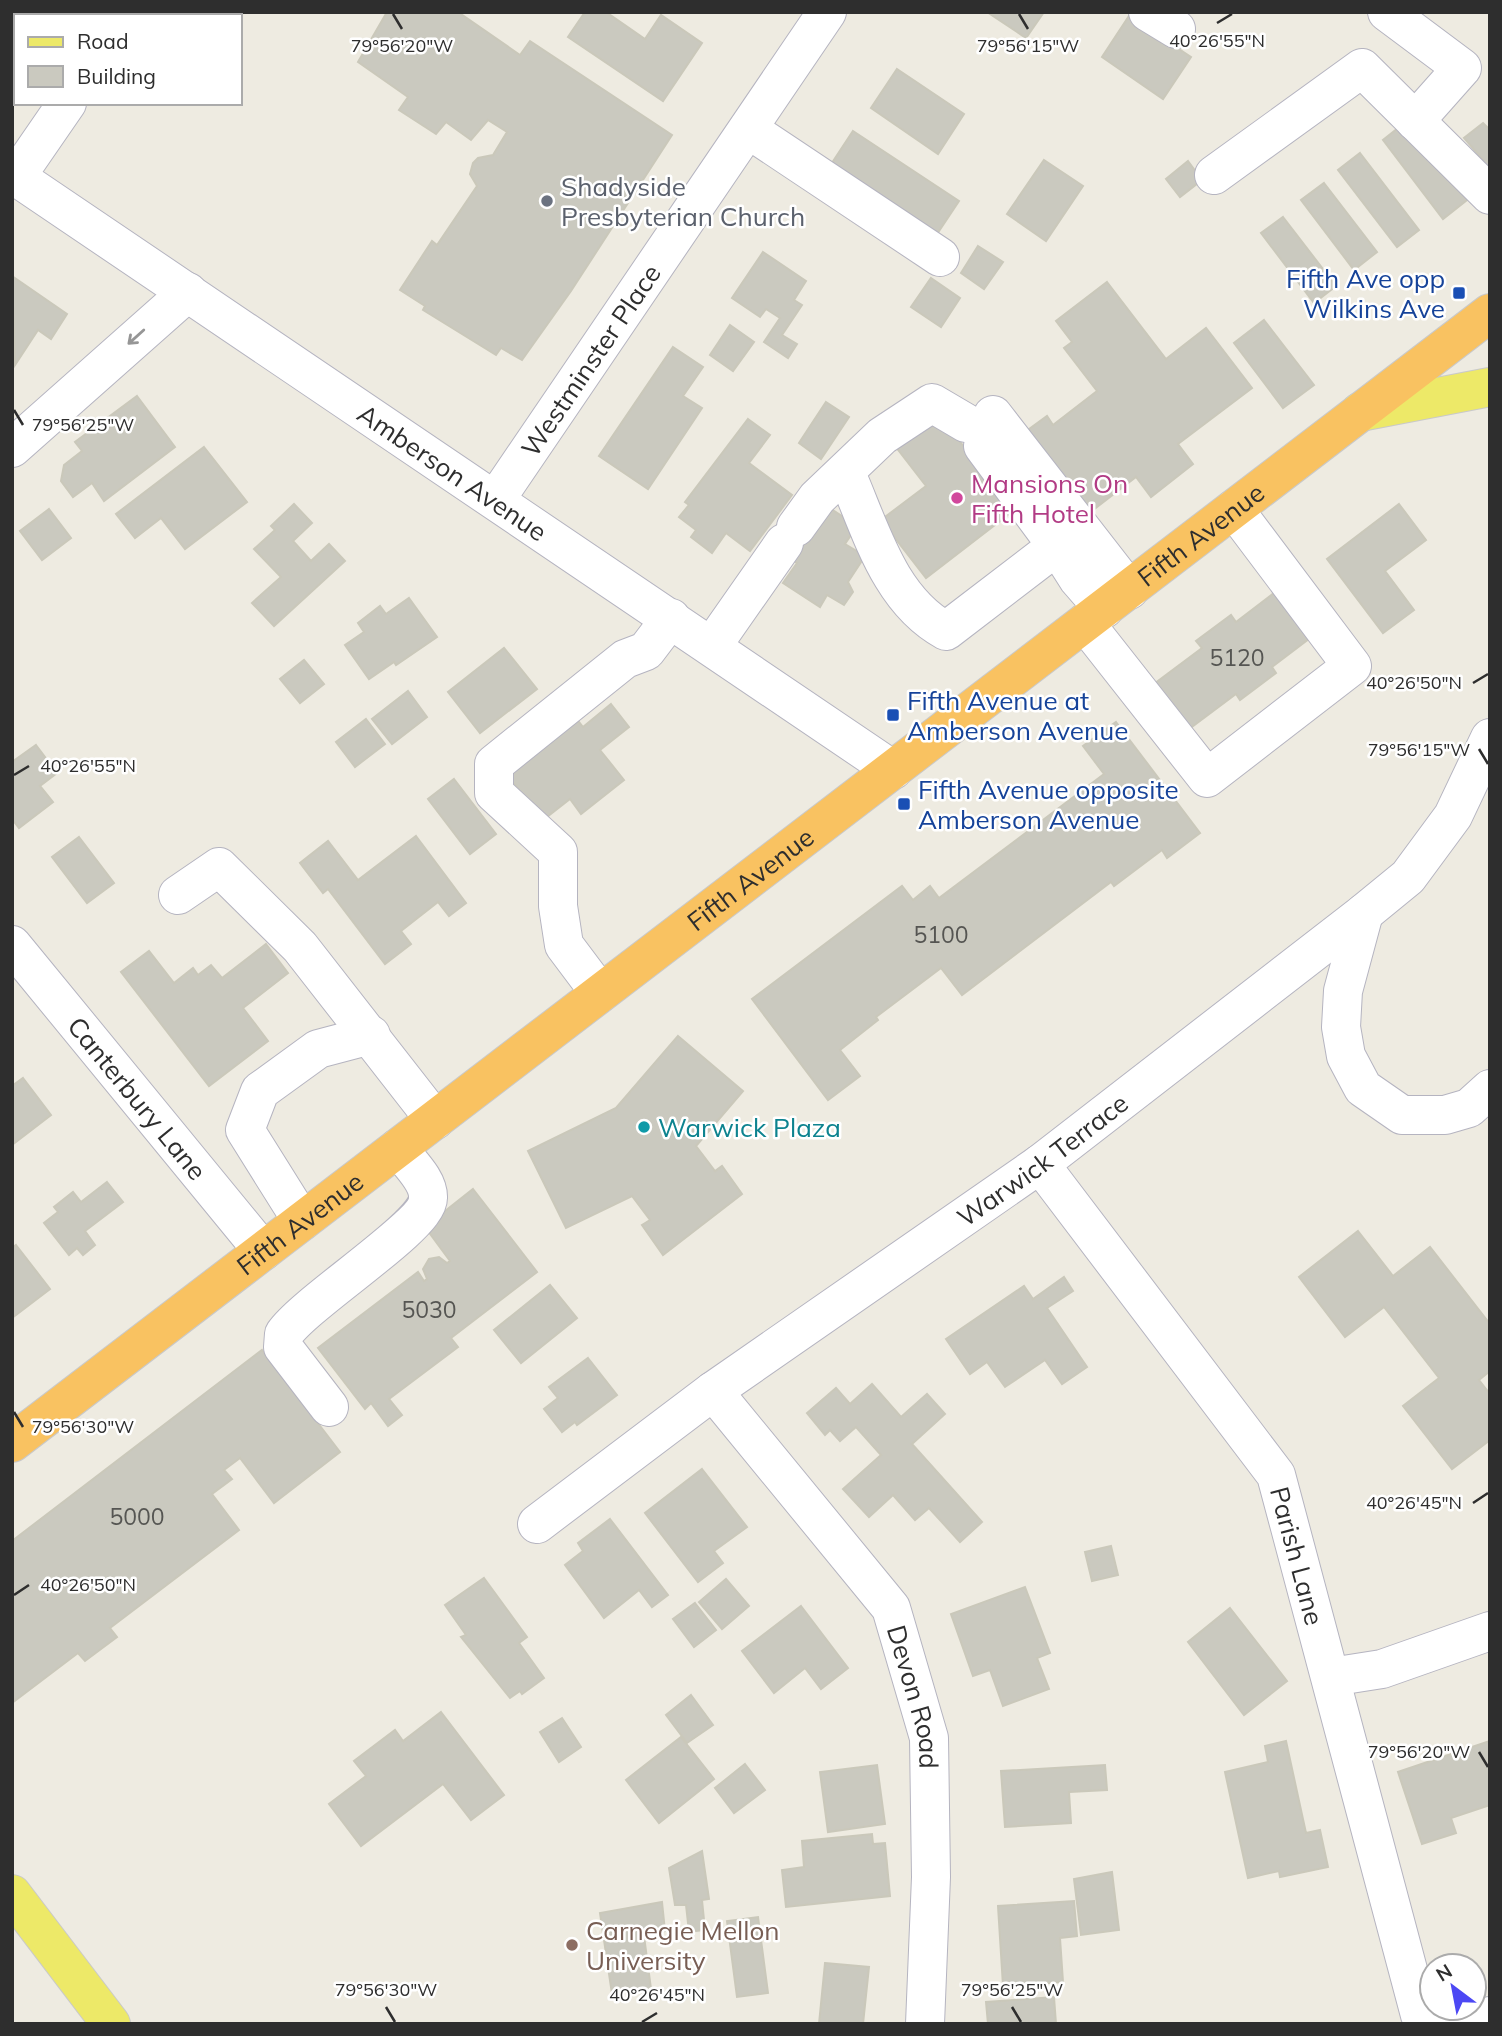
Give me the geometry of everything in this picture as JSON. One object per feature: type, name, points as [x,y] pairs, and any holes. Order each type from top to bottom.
[{"type":"highway","name":"Fifth Avenue","points":[[12,1443],[1490,313]]},
{"type":"main road","points":[[1360,412],[1490,387]]},
{"type":"main road","points":[[12,1894],[111,2024]]},
{"type":"street","name":"Westminster Place","points":[[496,499],[827,12]]},
{"type":"street","points":[[1387,12],[1462,68],[1415,121]]},
{"type":"street","points":[[1214,175],[1362,68],[1490,195]]},
{"type":"street","points":[[14,176],[66,105]]},
{"type":"street","points":[[748,129],[940,257]]},
{"type":"street","name":"Amberson Avenue","points":[[14,176],[496,499],[893,770]]},
{"type":"street","points":[[12,448],[188,292]]},
{"type":"street","points":[[712,646],[817,498],[882,436],[932,403],[981,428],[1106,607],[1207,778],[1352,666],[1234,509]]},
{"type":"street","points":[[981,428],[1078,579],[1106,607]]},
{"type":"street","points":[[846,473],[893,582],[926,620],[946,631],[1057,545]]},
{"type":"street","points":[[600,993],[564,945],[558,906],[558,852],[494,793],[494,764],[625,659],[646,651],[671,618]]},
{"type":"street","name":"Warwick Terrace","points":[[537,1524],[713,1391],[1040,1164],[1408,877],[1453,816],[1490,738]]},
{"type":"street","points":[[177,895],[219,867],[300,947],[435,1120]]},
{"type":"street","points":[[1364,913],[1343,991],[1341,1027],[1346,1056],[1363,1088],[1402,1115],[1445,1115],[1469,1108],[1490,1090]]},
{"type":"street","name":"Canterbury Lane","points":[[12,944],[263,1251]]},
{"type":"street","points":[[302,1221],[246,1130],[250,1117],[260,1091],[318,1049],[371,1035]]},
{"type":"street","points":[[329,1407],[283,1347],[284,1334],[327,1293],[410,1227],[423,1213],[429,1200],[427,1191],[398,1148]]},
{"type":"street","name":"Parish Lane","points":[[1040,1164],[1276,1475],[1418,1981]]},
{"type":"street","name":"Devon Road","points":[[713,1391],[891,1608],[929,1738],[931,1877],[925,2024]]},
{"type":"street","points":[[1331,1677],[1382,1669],[1490,1630]]},
{"type":"street","points":[[1468,2024],[1490,2016]]},
{"type":"building","points":[[12,12],[78,14],[14,14],[14,44]]},
{"type":"building","name":"Shadyside Presbyterian Church","points":[[387,12],[458,12],[520,55],[530,41],[672,135],[571,291],[522,360],[501,348],[496,355],[423,310],[425,306],[400,290],[432,241],[437,245],[477,186],[470,174],[473,163],[478,158],[493,155],[507,132],[488,120],[471,140],[446,122],[436,134],[399,110],[408,97],[358,62]]},
{"type":"building","points":[[585,12],[606,12],[645,39],[661,15],[702,43],[663,101],[568,37]]},
{"type":"building","points":[[987,12],[1044,12],[1026,38]]},
{"type":"building","points":[[1129,16],[1191,57],[1163,99],[1102,57]]},
{"type":"building","points":[[897,69],[964,114],[938,154],[871,108]]},
{"type":"building","points":[[1407,121],[1467,200],[1443,219],[1383,140]]},
{"type":"building","points":[[1483,123],[1490,130],[1490,177],[1479,164],[1483,160],[1464,138]]},
{"type":"building","points":[[853,131],[959,201],[931,243],[826,172]]},
{"type":"building","points":[[1360,153],[1419,230],[1397,247],[1338,170]]},
{"type":"building","points":[[1044,160],[1083,186],[1046,241],[1007,214]]},
{"type":"building","points":[[1188,161],[1202,180],[1180,197],[1166,179]]},
{"type":"building","points":[[1324,183],[1377,252],[1354,270],[1301,200]]},
{"type":"building","points":[[1283,217],[1336,286],[1314,303],[1261,233]]},
{"type":"building","points":[[978,246],[1003,262],[984,289],[961,273]]},
{"type":"building","points":[[763,252],[806,281],[794,300],[802,305],[782,335],[797,344],[788,358],[764,342],[780,318],[766,309],[760,317],[732,298]]},
{"type":"building","points":[[12,276],[67,314],[51,339],[38,330],[15,365]]},
{"type":"building","points":[[931,278],[960,298],[941,327],[911,307]]},
{"type":"building","points":[[1107,282],[1166,359],[1206,328],[1252,388],[1178,444],[1193,464],[1151,497],[1136,477],[1084,517],[1021,435],[1047,416],[1053,425],[1097,391],[1064,348],[1072,342],[1056,321]]},
{"type":"building","points":[[1264,320],[1314,385],[1283,408],[1234,343]]},
{"type":"building","points":[[730,325],[754,342],[733,371],[710,355]]},
{"type":"building","points":[[673,347],[703,367],[683,396],[702,408],[648,489],[599,456]]},
{"type":"building","points":[[137,396],[175,447],[104,501],[92,483],[73,497],[61,481],[64,465],[82,451],[75,442]]},
{"type":"building","points":[[826,402],[849,417],[821,459],[799,443]]},
{"type":"building","name":"Mansions On Fifth Hotel","points":[[935,409],[1013,511],[926,578],[881,520],[926,486],[892,442]]},
{"type":"building","points":[[748,419],[770,435],[749,463],[792,495],[750,551],[726,533],[712,553],[691,537],[696,530],[679,517],[689,505],[685,502]]},
{"type":"building","points":[[204,447],[247,502],[185,549],[161,518],[135,538],[116,514]]},
{"type":"building","points":[[819,501],[857,526],[845,544],[865,556],[848,582],[853,592],[844,605],[827,595],[820,607],[783,583],[797,563],[785,555]]},
{"type":"building","points":[[294,504],[312,523],[293,541],[311,561],[329,544],[345,561],[274,626],[252,603],[281,577],[254,549],[275,530],[271,526]]},
{"type":"building","points":[[1399,504],[1426,540],[1385,571],[1414,610],[1383,633],[1327,559]]},
{"type":"building","points":[[49,509],[71,538],[42,560],[20,531]]},
{"type":"building","points":[[1283,586],[1318,632],[1272,667],[1276,673],[1240,700],[1236,694],[1189,729],[1154,684],[1202,648],[1196,641],[1231,615],[1236,622]]},
{"type":"building","points":[[409,598],[437,637],[396,665],[394,662],[369,679],[345,645],[364,632],[358,623],[380,606],[386,614]]},
{"type":"building","points":[[504,648],[537,689],[480,733],[448,692]]},
{"type":"building","points":[[304,660],[324,684],[300,703],[280,679]]},
{"type":"building","points":[[408,691],[427,717],[392,744],[372,719]]},
{"type":"building","points":[[611,704],[629,727],[600,750],[624,780],[581,814],[570,799],[543,820],[504,771],[575,717],[583,727]]},
{"type":"building","points":[[366,719],[385,744],[355,767],[336,742]]},
{"type":"building","points":[[1116,722],[1200,833],[1167,858],[1162,850],[1114,886],[1111,882],[962,995],[941,968],[876,1017],[878,1020],[840,1050],[860,1076],[828,1100],[752,999],[902,886],[913,900],[930,886],[939,898],[1104,774],[1083,746]]},
{"type":"building","points":[[36,745],[57,773],[40,786],[53,802],[19,828],[12,819],[12,762]]},
{"type":"building","points":[[454,779],[496,834],[470,854],[428,799]]},
{"type":"building","points":[[416,836],[466,903],[449,916],[438,902],[401,931],[411,944],[385,964],[328,889],[323,893],[300,863],[328,841],[358,880]]},
{"type":"building","points":[[79,837],[114,883],[87,903],[52,857]]},
{"type":"building","points":[[266,944],[288,973],[243,1008],[268,1041],[209,1086],[121,972],[149,951],[174,983],[193,968],[198,975],[211,965],[222,978]]},
{"type":"building","name":"Warwick Plaza","points":[[678,1036],[743,1091],[696,1146],[715,1171],[722,1166],[742,1194],[663,1255],[642,1225],[650,1220],[632,1196],[566,1228],[528,1151],[616,1108]]},
{"type":"building","points":[[23,1078],[51,1115],[12,1145],[12,1086]]},
{"type":"building","points":[[107,1182],[123,1202],[85,1231],[95,1245],[83,1255],[77,1248],[69,1255],[44,1223],[58,1212],[54,1207],[73,1192],[81,1202]]},
{"type":"building","points":[[473,1189],[537,1272],[451,1338],[458,1347],[389,1399],[402,1415],[388,1426],[371,1403],[365,1409],[318,1348],[418,1272],[424,1281],[427,1279],[423,1269],[429,1259],[439,1257],[447,1263],[450,1261],[425,1227]]},
{"type":"building","points":[[1358,1231],[1393,1276],[1430,1247],[1490,1324],[1490,1371],[1479,1380],[1490,1394],[1490,1440],[1452,1469],[1403,1406],[1439,1378],[1384,1307],[1345,1337],[1299,1277]]},
{"type":"building","points":[[16,1245],[50,1289],[12,1318],[12,1248]]},
{"type":"building","points":[[1064,1277],[1073,1291],[1047,1308],[1087,1367],[1062,1384],[1045,1360],[1005,1387],[987,1362],[970,1374],[946,1339],[1024,1286],[1033,1299]]},
{"type":"building","points":[[550,1285],[577,1318],[521,1363],[494,1330]]},
{"type":"building","points":[[262,1350],[340,1452],[274,1503],[240,1458],[224,1470],[232,1479],[212,1494],[239,1530],[110,1628],[117,1637],[85,1661],[78,1653],[12,1703],[12,1541]]},
{"type":"building","points":[[588,1358],[617,1395],[577,1425],[575,1422],[562,1432],[544,1409],[558,1398],[549,1387]]},
{"type":"building","points":[[872,1384],[901,1417],[927,1394],[945,1414],[912,1444],[982,1522],[960,1542],[929,1508],[915,1520],[893,1495],[869,1517],[843,1489],[881,1455],[856,1427],[840,1441],[830,1430],[825,1435],[807,1413],[836,1388],[850,1404]]},
{"type":"building","points":[[702,1469],[747,1527],[714,1551],[723,1563],[698,1582],[645,1513]]},
{"type":"building","points":[[610,1519],[668,1595],[652,1607],[639,1590],[604,1618],[565,1565],[583,1551],[578,1543]]},
{"type":"building","points":[[1111,1546],[1118,1575],[1092,1581],[1085,1552]]},
{"type":"building","points":[[484,1578],[527,1637],[519,1643],[544,1678],[522,1694],[520,1691],[510,1698],[461,1637],[466,1635],[445,1605]]},
{"type":"building","points":[[726,1579],[749,1606],[722,1629],[699,1602]]},
{"type":"building","points":[[1025,1587],[1050,1653],[1037,1658],[1049,1689],[1003,1706],[990,1670],[973,1676],[951,1614]]},
{"type":"building","points":[[695,1603],[716,1630],[694,1647],[673,1619]]},
{"type":"building","points":[[801,1606],[848,1668],[821,1689],[805,1668],[774,1693],[742,1651]]},
{"type":"building","points":[[1230,1608],[1287,1681],[1244,1715],[1188,1642]]},
{"type":"building","points":[[691,1695],[713,1725],[687,1743],[666,1715]]},
{"type":"building","points":[[441,1712],[504,1795],[471,1820],[443,1784],[361,1846],[329,1804],[366,1776],[354,1761],[395,1730],[403,1741]]},
{"type":"building","points":[[562,1718],[581,1747],[559,1762],[540,1732]]},
{"type":"building","points":[[681,1737],[714,1779],[659,1823],[626,1780]]},
{"type":"building","points":[[1286,1741],[1306,1833],[1320,1830],[1328,1867],[1280,1877],[1279,1871],[1248,1878],[1225,1772],[1268,1762],[1265,1746]]},
{"type":"building","points":[[1490,1741],[1490,1805],[1451,1818],[1456,1833],[1422,1844],[1398,1772]]},
{"type":"building","points":[[745,1764],[765,1790],[734,1813],[715,1788]]},
{"type":"building","points":[[877,1765],[885,1824],[828,1832],[820,1772]]},
{"type":"building","points":[[1105,1765],[1107,1790],[1069,1792],[1071,1823],[1005,1827],[1001,1771]]},
{"type":"building","points":[[872,1834],[873,1844],[885,1843],[890,1896],[786,1907],[782,1870],[804,1867],[802,1841]]},
{"type":"building","points":[[702,1851],[709,1899],[702,1900],[705,1930],[689,1932],[686,1905],[675,1905],[669,1868]]},
{"type":"building","points":[[1112,1872],[1119,1930],[1081,1935],[1074,1879]]},
{"type":"building","points":[[1074,1901],[1077,1936],[1060,1938],[1063,1982],[1003,1986],[998,1906]]},
{"type":"building","points":[[662,1902],[665,1931],[644,1936],[651,1989],[612,1994],[600,1913]]},
{"type":"building","points":[[758,1917],[768,1993],[737,1997],[727,1921]]},
{"type":"building","points":[[825,1963],[869,1967],[863,2024],[819,2024]]},
{"type":"building","points":[[1054,1997],[1056,2024],[988,2024],[986,2002]]},
{"type":"place","name":"Shadyside Presbyterian Church","points":[[547,201]]},
{"type":"place","name":"Fifth Ave opp Wilkins Ave","points":[[1459,293]]},
{"type":"place","name":"Mansions On Fifth Hotel","points":[[957,498]]},
{"type":"place","name":"Fifth Avenue at Amberson Avenue","points":[[893,715]]},
{"type":"place","name":"Fifth Avenue opposite Amberson Avenue","points":[[904,804]]},
{"type":"place","name":"Warwick Plaza","points":[[644,1127]]},
{"type":"place","name":"Carnegie Mellon University","points":[[572,1945]]}]
